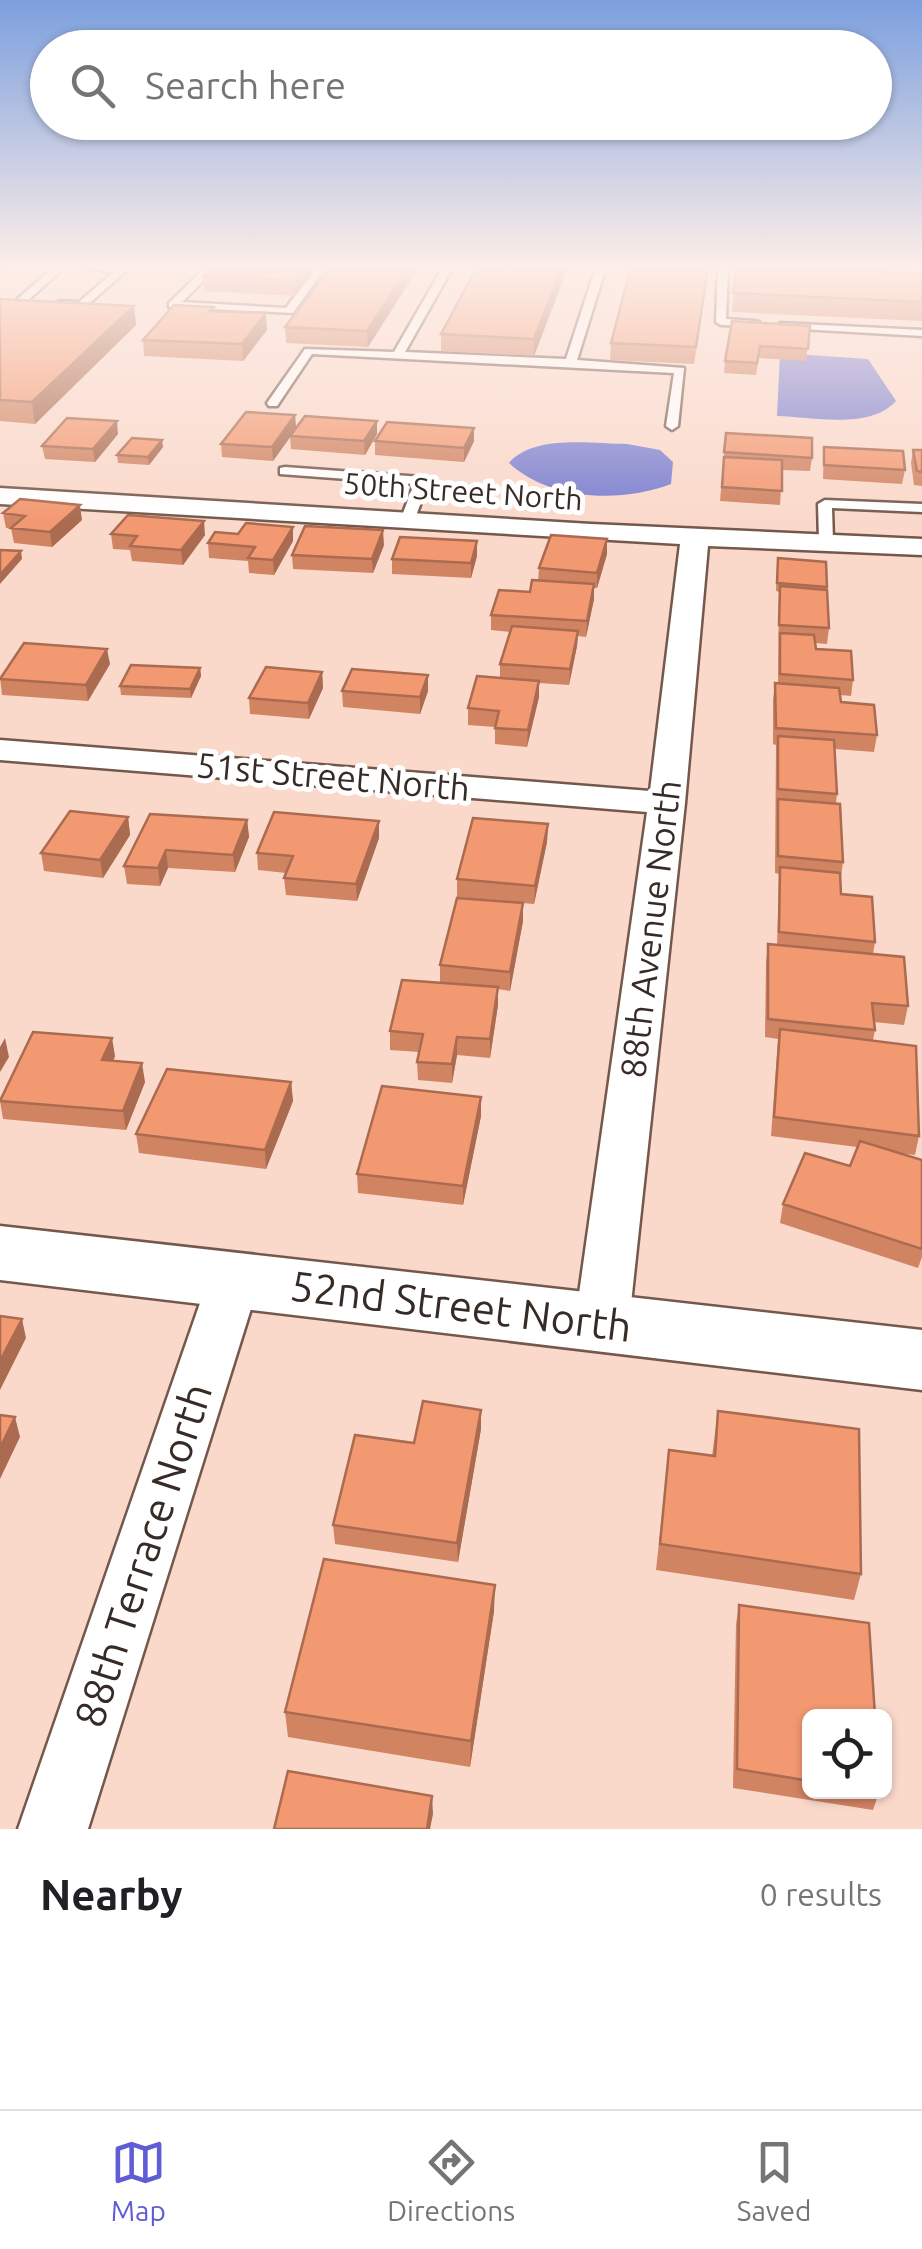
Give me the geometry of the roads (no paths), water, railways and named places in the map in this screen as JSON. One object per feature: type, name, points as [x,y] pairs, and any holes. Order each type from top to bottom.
[{"type":"street","name":"50th Street North","points":[[0,496],[922,547]]},
{"type":"street","name":"88th Avenue North","points":[[602,1322],[667,803],[695,536]]},
{"type":"street","name":"51st Street North","points":[[0,750],[667,803]]},
{"type":"street","name":"52nd Street North","points":[[0,1253],[922,1360]]},
{"type":"street","name":"88th Terrace North","points":[[53,1829],[234,1280]]},
{"type":"lane","points":[[273,403],[309,352]]},
{"type":"lane","points":[[340,352],[680,370],[672,426]]},
{"type":"lane","points":[[570,363],[573,352]]},
{"type":"lane","points":[[285,472],[422,481],[407,521]]},
{"type":"lane","points":[[826,541],[824,504],[922,508]]},
{"type":"water","points":[[780,353],[868,359],[896,401],[872,416],[857,419],[777,416]]},
{"type":"water","points":[[548,444],[627,444],[660,450],[673,462],[671,484],[630,494],[587,495],[545,485],[509,463],[520,454]]}]
